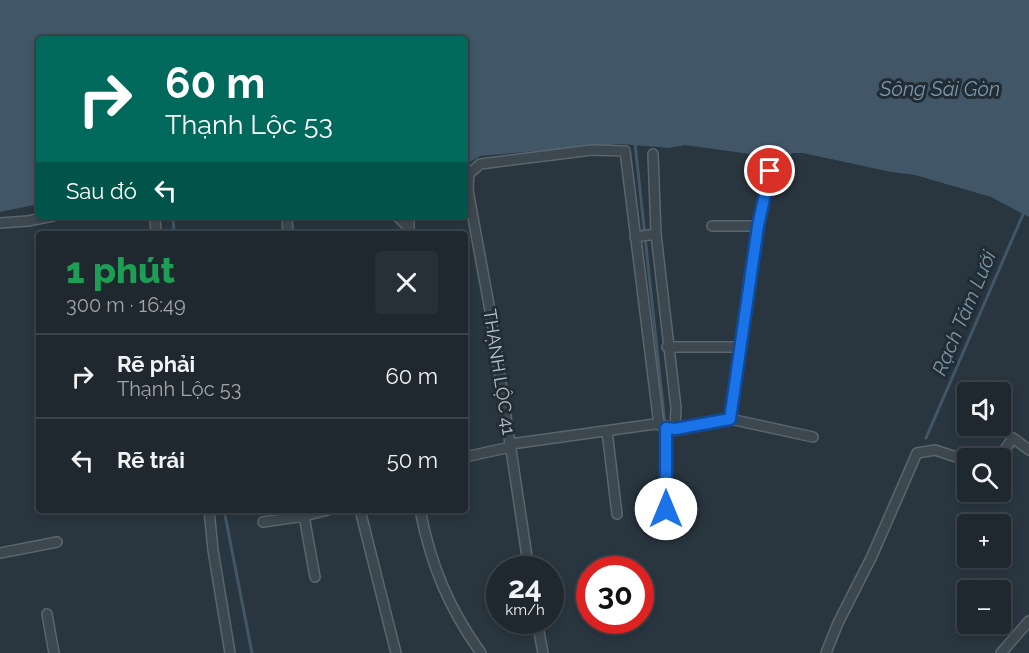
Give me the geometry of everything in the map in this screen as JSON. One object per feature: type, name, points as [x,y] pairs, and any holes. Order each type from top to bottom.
[{"type":"street","name":"THẠNH LỘC 41","points":[[527,556],[468,190],[469,174],[480,164],[592,150],[625,151],[636,237]]},
{"type":"street","points":[[653,154],[655,234],[676,408],[667,427]]},
{"type":"street","points":[[730,419],[758,226],[770,171]]},
{"type":"street","points":[[0,224],[38,219]]},
{"type":"street","points":[[399,219],[409,231]]},
{"type":"street","points":[[712,226],[758,226]]},
{"type":"street","points":[[655,234],[636,237],[667,427],[666,529]]},
{"type":"street","points":[[668,347],[741,347]]},
{"type":"street","points":[[468,456],[508,446],[655,424],[667,427],[730,419],[813,437]]},
{"type":"street","points":[[607,431],[617,514]]},
{"type":"street","points":[[1006,448],[1013,438],[1029,450]]},
{"type":"street","points":[[826,653],[917,453],[935,450],[957,457]]},
{"type":"street","points":[[209,513],[230,653]]},
{"type":"street","points":[[263,522],[316,513]]},
{"type":"street","points":[[361,513],[396,653]]},
{"type":"street","points":[[421,513],[427,545],[440,582],[481,653]]},
{"type":"street","points":[[304,516],[315,577]]},
{"type":"street","points":[[0,553],[57,542]]},
{"type":"street","points":[[47,614],[54,653]]},
{"type":"street","points":[[1001,653],[1029,621]]},
{"type":"street","points":[[539,634],[543,653]]},
{"type":"water","name":"Sông Sài Gòn","points":[[0,0],[1029,0],[1029,217],[991,197],[915,175],[803,153],[793,153],[772,161],[757,155],[685,145],[669,148],[620,144],[480,156],[468,165],[468,36],[36,36],[36,205],[0,212]]},
{"type":"waterway","points":[[635,143],[665,424]]},
{"type":"waterway","name":"Rạch Tám Lưới","points":[[926,438],[1024,212]]},
{"type":"waterway","points":[[173,219],[174,231]]},
{"type":"waterway","points":[[225,513],[252,653]]},
{"type":"route","points":[[666,509],[666,428],[675,429],[730,419],[758,226],[770,171]]}]
